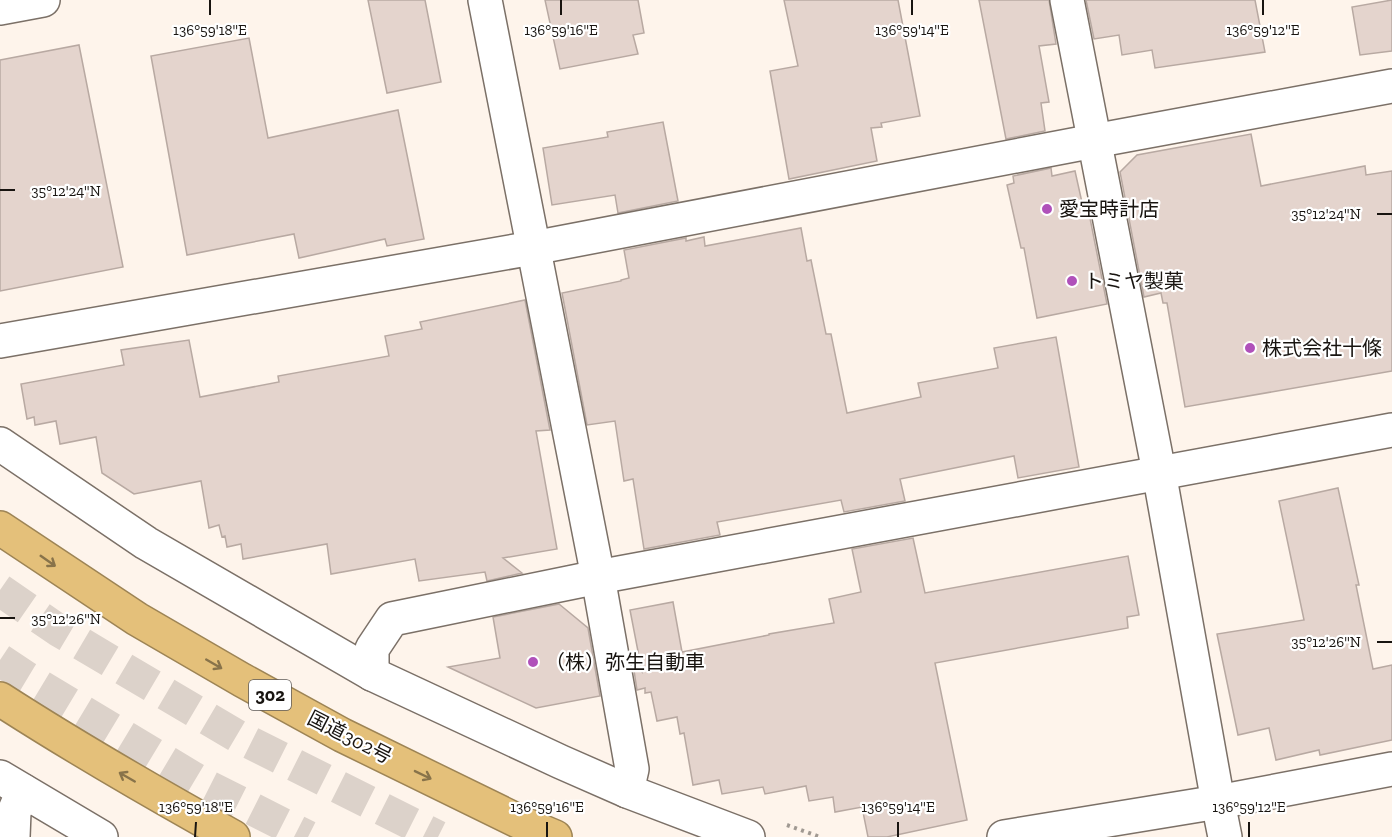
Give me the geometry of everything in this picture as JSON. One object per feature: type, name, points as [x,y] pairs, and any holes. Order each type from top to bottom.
[{"type":"highway","name":"国道302号","points":[[0,528],[137,620],[252,685],[342,735],[555,837]]},
{"type":"highway","points":[[0,699],[70,743],[233,837]]},
{"type":"street","points":[[0,8],[43,0]]},
{"type":"street","points":[[485,0],[598,578],[632,769],[627,791]]},
{"type":"street","points":[[1067,0],[1159,472],[1225,837]]},
{"type":"street","points":[[0,341],[533,248],[1392,86]]},
{"type":"street","points":[[372,674],[372,649],[392,619],[598,578],[1392,430]]},
{"type":"street","points":[[0,444],[146,543],[372,674],[627,791],[747,837]]},
{"type":"street","points":[[1004,837],[1218,802],[1392,770]]},
{"type":"street","points":[[12,784],[14,812],[12,837]]},
{"type":"street","points":[[12,784],[101,837]]},
{"type":"building","points":[[368,0],[425,0],[441,82],[387,93]]},
{"type":"building","points":[[545,0],[638,0],[644,33],[633,35],[638,54],[560,69]]},
{"type":"building","points":[[784,0],[898,0],[920,116],[881,123],[882,127],[871,128],[877,161],[789,179],[770,71],[798,66]]},
{"type":"building","points":[[979,0],[1049,0],[1056,44],[1039,46],[1049,102],[1041,103],[1045,131],[1006,139]]},
{"type":"building","points":[[1086,0],[1255,0],[1265,52],[1155,68],[1152,50],[1122,55],[1119,35],[1094,39]]},
{"type":"building","points":[[1392,0],[1392,51],[1360,55],[1352,7]]},
{"type":"building","points":[[249,38],[268,138],[398,110],[424,239],[387,246],[385,239],[299,258],[294,234],[187,255],[151,56]]},
{"type":"building","points":[[79,45],[123,267],[0,291],[0,60]]},
{"type":"building","points":[[663,122],[678,201],[618,213],[615,195],[552,205],[543,148],[608,137],[607,132]]},
{"type":"building","name":"株式会社十條","points":[[1251,134],[1261,186],[1365,166],[1366,175],[1392,171],[1392,371],[1185,407],[1167,303],[1163,303],[1161,293],[1144,297],[1120,172],[1137,155]]},
{"type":"building","points":[[1051,168],[1052,176],[1075,171],[1083,207],[1087,203],[1107,304],[1037,318],[1024,248],[1021,248],[1007,185],[1014,183],[1013,176]]},
{"type":"building","points":[[801,228],[807,261],[811,260],[826,334],[831,334],[847,413],[921,397],[918,383],[998,368],[994,348],[1056,337],[1079,467],[1018,478],[1014,456],[900,479],[905,501],[844,512],[841,500],[717,522],[720,535],[644,549],[633,479],[624,481],[615,421],[587,425],[562,293],[629,278],[624,250],[686,238],[686,241],[704,237],[705,246]]},
{"type":"building","points":[[525,300],[550,430],[536,431],[557,549],[503,558],[522,573],[487,581],[485,572],[419,581],[415,559],[331,574],[327,544],[243,559],[241,544],[227,547],[225,536],[222,537],[219,525],[209,528],[201,481],[134,494],[102,473],[96,437],[60,444],[56,421],[35,425],[34,417],[27,419],[21,384],[124,365],[121,350],[189,340],[200,397],[279,382],[278,376],[389,356],[385,336],[422,329],[420,322]]},
{"type":"building","points":[[1338,488],[1359,585],[1356,585],[1373,669],[1392,665],[1392,740],[1320,755],[1319,750],[1276,760],[1269,728],[1238,735],[1217,634],[1304,620],[1279,501]]},
{"type":"building","points":[[913,538],[925,593],[1128,556],[1139,615],[1127,617],[1128,628],[935,663],[967,820],[887,837],[868,837],[862,807],[835,812],[833,797],[809,801],[806,786],[765,794],[763,787],[722,794],[719,780],[693,785],[684,733],[680,734],[677,717],[657,721],[651,692],[645,693],[645,688],[637,690],[633,664],[642,672],[630,610],[673,602],[682,652],[834,623],[829,599],[861,592],[852,549]]},
{"type":"building","name":"（株）弥生自動車","points":[[559,604],[588,628],[600,696],[536,708],[448,667],[500,658],[493,617]]},
{"type":"tunnel","points":[[0,590],[58,630],[237,736],[438,837]]},
{"type":"tunnel","points":[[0,660],[205,785],[308,837]]},
{"type":"place","name":"愛宝時計店","points":[[1047,209]]},
{"type":"place","name":"トミヤ製菓","points":[[1072,281]]},
{"type":"place","name":"株式会社十條","points":[[1250,348]]},
{"type":"place","name":"（株）弥生自動車","points":[[533,662]]}]
